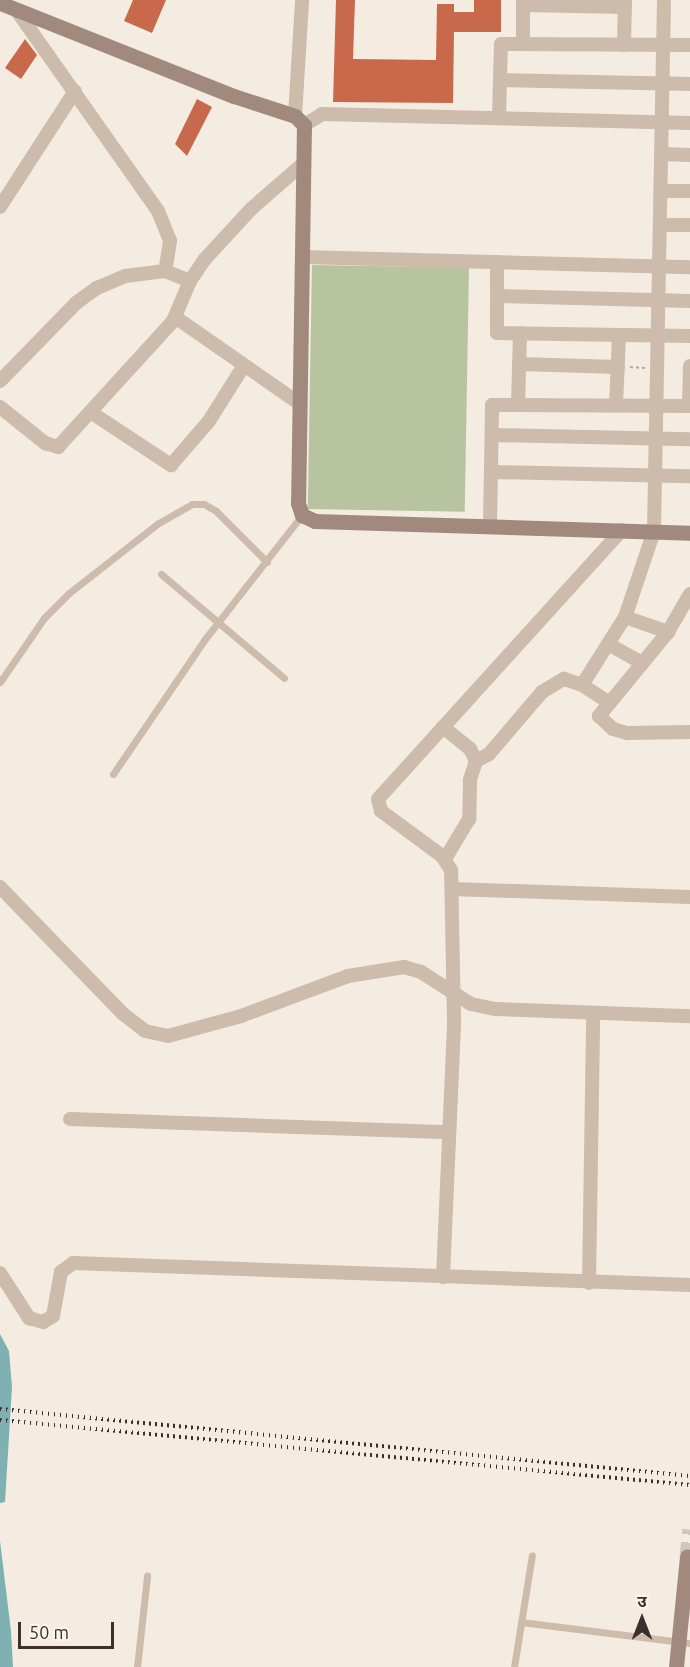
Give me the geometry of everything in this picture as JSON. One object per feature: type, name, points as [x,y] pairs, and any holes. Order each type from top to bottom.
[{"type":"street","points":[[302,0],[300,120],[304,162],[298,503],[302,515],[315,521],[690,533]]},
{"type":"street","points":[[582,685],[626,617],[654,531],[664,0]]},
{"type":"street","points":[[523,44],[523,2],[625,3],[624,45]]},
{"type":"street","points":[[0,3],[300,120],[322,114],[690,123]]},
{"type":"street","points":[[17,11],[126,161],[169,232],[165,271]]},
{"type":"street","points":[[499,118],[501,44],[690,45]]},
{"type":"street","points":[[500,80],[690,84]]},
{"type":"street","points":[[0,207],[75,91]]},
{"type":"street","points":[[661,154],[690,155]]},
{"type":"street","points":[[0,407],[53,447],[92,413],[175,317],[190,281],[205,259],[250,209],[304,162]]},
{"type":"street","points":[[661,191],[690,191]]},
{"type":"street","points":[[660,225],[690,225]]},
{"type":"street","points":[[302,257],[690,267]]},
{"type":"street","points":[[497,262],[497,333],[690,336]]},
{"type":"street","points":[[0,381],[76,303],[97,288],[125,276],[165,271],[190,281]]},
{"type":"street","points":[[497,296],[690,301]]},
{"type":"street","points":[[175,317],[243,367],[300,404]]},
{"type":"street","points":[[518,405],[520,333]]},
{"type":"street","points":[[616,405],[619,335]]},
{"type":"street","points":[[519,364],[618,367]]},
{"type":"street","points":[[490,525],[492,405],[690,406],[690,366]]},
{"type":"street","points":[[92,413],[171,465],[209,421],[243,367]]},
{"type":"street","points":[[492,435],[690,439]]},
{"type":"street","points":[[491,471],[690,476]]},
{"type":"street","points":[[444,1277],[452,991],[451,870],[445,859],[377,805],[378,799],[622,530]]},
{"type":"street","points":[[690,594],[668,632],[608,702],[599,716],[613,729],[627,733],[690,732]]},
{"type":"street","points":[[626,617],[668,632]]},
{"type":"street","points":[[608,644],[642,663]]},
{"type":"street","points":[[445,859],[469,819],[470,780],[476,761],[489,754],[542,692],[564,679],[582,685],[608,702]]},
{"type":"street","points":[[443,727],[470,750],[476,761]]},
{"type":"street","points":[[0,887],[122,1013],[145,1031],[168,1036],[241,1016],[348,976],[382,969],[404,968],[421,972],[471,1004],[495,1009],[690,1016]]},
{"type":"street","points":[[452,889],[690,897]]},
{"type":"street","points":[[589,1283],[593,1014]]},
{"type":"street","points":[[70,1119],[448,1132]]},
{"type":"street","points":[[0,1273],[29,1318],[43,1322],[53,1316],[61,1272],[73,1263],[690,1285]]},
{"type":"street","points":[[676,1667],[685,1642],[687,1557]]},
{"type":"lane","points":[[0,682],[44,618],[69,593],[157,524],[192,504],[204,504],[216,512],[267,562]]},
{"type":"lane","points":[[113,774],[219,621],[302,515]]},
{"type":"lane","points":[[161,574],[284,678]]},
{"type":"lane","points":[[514,1667],[532,1555]]},
{"type":"lane","points":[[137,1667],[147,1576]]},
{"type":"lane","points":[[520,1622],[685,1642]]},
{"type":"path","points":[[618,367],[657,368]]},
{"type":"green space","points":[[312,265],[469,268],[465,512],[308,509]]},
{"type":"water","points":[[0,1334],[9,1351],[12,1387],[5,1502],[0,1503]]},
{"type":"water","points":[[0,1541],[11,1631],[13,1667],[0,1667]]},
{"type":"building","points":[[133,0],[166,0],[152,33],[124,21]]},
{"type":"building","points":[[336,0],[355,0],[353,59],[436,60],[437,4],[454,4],[454,12],[474,12],[474,0],[501,0],[501,32],[454,32],[453,103],[333,102]]},
{"type":"building","points":[[25,39],[37,55],[21,79],[5,68]]},
{"type":"building","points":[[197,99],[212,107],[187,156],[175,144]]},
{"type":"tunnel","points":[[687,1557],[690,1529]]},
{"type":"railway","points":[[0,1409],[690,1476]]},
{"type":"railway","points":[[0,1420],[690,1485]]}]
